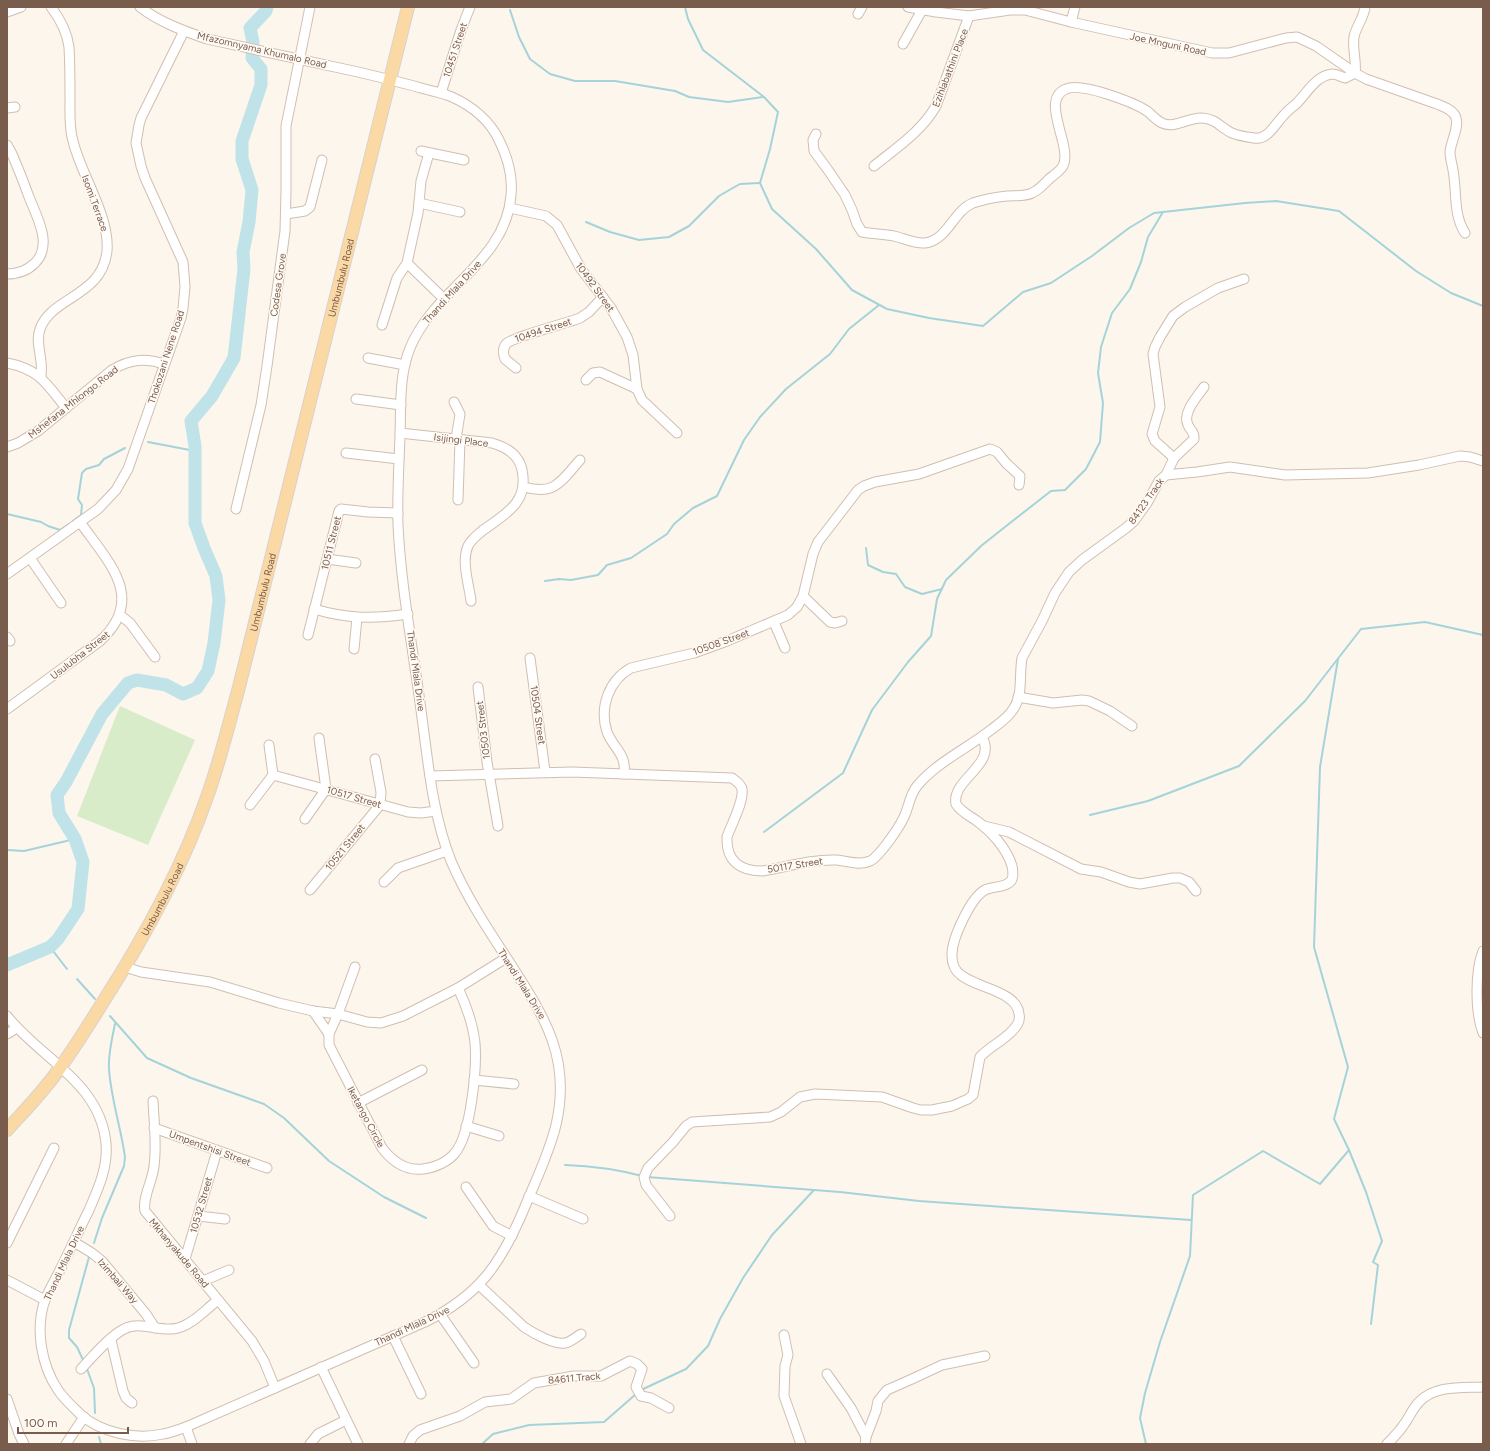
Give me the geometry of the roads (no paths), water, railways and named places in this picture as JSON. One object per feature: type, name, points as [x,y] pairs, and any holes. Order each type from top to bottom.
[{"type":"main road","name":"Umbumbulu Road","points":[[7,1130],[33,1102],[61,1066],[125,967],[149,925],[190,841],[207,798],[220,758],[239,687],[408,7]]},
{"type":"street","points":[[7,12],[21,7]]},
{"type":"street","name":"Isomi Terrace","points":[[41,377],[41,361],[38,339],[40,328],[43,322],[55,310],[84,290],[96,279],[105,261],[107,243],[105,225],[73,142],[71,128],[69,47],[63,26],[51,7]]},
{"type":"street","name":"Mfazomnyama Khumalo Road","points":[[140,7],[161,20],[184,31],[208,39],[390,79]]},
{"type":"street","name":"Codesa Grove","points":[[236,509],[261,405],[284,246],[286,214],[286,126],[310,7]]},
{"type":"street","name":"10451 Street","points":[[441,93],[470,7]]},
{"type":"street","name":"Joe Mnguni Road","points":[[908,7],[969,16],[983,11],[1024,10],[1071,22],[1212,53],[1229,53],[1286,38],[1297,37],[1316,46],[1355,73],[1382,86],[1448,109],[1454,114],[1457,124],[1452,143],[1450,160],[1453,170],[1458,217],[1461,227],[1465,233]]},
{"type":"street","points":[[1071,22],[1075,7]]},
{"type":"street","points":[[816,134],[813,140],[814,151],[845,195],[857,224],[862,232],[895,236],[920,243],[926,243],[940,236],[970,204],[1007,196],[1026,195],[1038,190],[1058,172],[1063,166],[1065,153],[1057,121],[1056,99],[1060,92],[1066,89],[1078,87],[1126,100],[1146,111],[1162,124],[1179,124],[1191,119],[1209,119],[1219,122],[1235,134],[1258,139],[1269,133],[1284,114],[1296,104],[1315,82],[1321,78],[1334,74],[1345,78],[1355,73],[1356,64],[1354,36],[1365,7]]},
{"type":"street","points":[[903,44],[922,10]]},
{"type":"street","name":"Ezihlabathini Place","points":[[874,166],[920,128],[932,113],[936,106],[969,16]]},
{"type":"street","name":"Thokozani Nene Road","points":[[7,574],[80,522],[107,500],[116,490],[128,469],[183,308],[185,287],[184,271],[179,252],[141,166],[136,143],[141,118],[184,31]]},
{"type":"street","name":"Thandi Mlala Drive","points":[[7,1016],[17,1028],[61,1066],[88,1094],[101,1119],[106,1144],[103,1176],[98,1190],[45,1300],[40,1328],[45,1362],[50,1377],[58,1390],[84,1417],[102,1428],[132,1436],[162,1435],[186,1427],[393,1336],[440,1314],[462,1300],[495,1266],[512,1236],[548,1150],[555,1127],[559,1106],[560,1078],[556,1052],[546,1023],[533,997],[506,958],[465,890],[447,851],[436,811],[430,776],[399,540],[399,459],[402,380],[408,354],[418,331],[444,299],[495,244],[504,228],[510,208],[512,185],[510,169],[506,155],[496,134],[485,120],[474,111],[452,97],[390,79]]},
{"type":"street","points":[[7,145],[39,220],[43,246],[39,259],[34,265],[27,270],[18,273],[7,274]]},
{"type":"street","points":[[382,325],[397,278],[407,263],[417,221],[425,152],[464,160]]},
{"type":"street","points":[[286,214],[305,211],[310,207],[322,160]]},
{"type":"street","points":[[419,203],[460,212]]},
{"type":"street","name":"10492 Street","points":[[510,208],[538,213],[551,219],[557,225],[581,269],[617,317],[630,346],[636,371],[637,389],[642,400],[677,433]]},
{"type":"street","points":[[407,263],[444,299]]},
{"type":"street","points":[[1174,458],[1155,441],[1152,434],[1160,407],[1154,366],[1153,354],[1155,347],[1173,316],[1185,307],[1218,288],[1244,279]]},
{"type":"street","name":"10494 Street","points":[[516,368],[505,359],[504,351],[507,344],[522,336],[580,318],[589,312],[603,297]]},
{"type":"street","points":[[368,358],[405,365]]},
{"type":"street","name":"Mshefana Mhlongo Road","points":[[7,447],[29,438],[50,423],[66,408],[121,364],[142,359],[164,364]]},
{"type":"street","points":[[7,363],[24,367],[41,377],[66,408]]},
{"type":"street","points":[[586,380],[592,373],[600,372],[637,389]]},
{"type":"street","points":[[1166,475],[1174,458],[1194,439],[1194,434],[1187,423],[1186,416],[1204,388]]},
{"type":"street","points":[[356,399],[401,405]]},
{"type":"street","points":[[454,402],[460,414],[458,440],[458,500]]},
{"type":"street","name":"Isijingi Place","points":[[400,433],[492,443],[511,451],[522,467],[524,487]]},
{"type":"street","name":"10508 Street","points":[[624,774],[624,762],[619,750],[608,732],[605,716],[607,697],[616,678],[631,668],[694,653],[788,616],[803,596],[813,554],[818,542],[854,495],[864,486],[884,480],[919,474],[990,448],[997,452],[1020,476],[1019,485]]},
{"type":"street","points":[[346,453],[399,459]]},
{"type":"street","name":"84123 Track","points":[[937,768],[982,737],[1010,713],[1018,697],[1022,658],[1062,581],[1082,560],[1134,521],[1147,503],[1158,481],[1166,475],[1230,467],[1285,475],[1368,473],[1418,465],[1460,456],[1483,461]]},
{"type":"street","points":[[471,600],[466,566],[468,545],[476,536],[510,511],[521,496],[524,487],[540,491],[551,488],[561,481],[580,460]]},
{"type":"street","name":"10511 Street","points":[[308,635],[340,510],[398,513]]},
{"type":"street","name":"Usulubha Street","points":[[7,709],[100,642],[113,628],[120,615],[122,595],[118,579],[80,522]]},
{"type":"street","points":[[30,558],[61,603]]},
{"type":"street","points":[[327,559],[356,562]]},
{"type":"street","points":[[803,596],[830,622],[835,623],[842,621]]},
{"type":"street","points":[[314,609],[338,616],[357,618],[408,614]]},
{"type":"street","points":[[120,615],[130,623],[155,657]]},
{"type":"street","points":[[354,649],[357,618]]},
{"type":"street","points":[[774,622],[785,648]]},
{"type":"street","name":"10504 Street","points":[[530,658],[545,771]]},
{"type":"street","name":"10503 Street","points":[[478,687],[489,773],[498,826]]},
{"type":"street","points":[[1018,697],[1053,703],[1082,700],[1089,701],[1110,711],[1132,726]]},
{"type":"street","points":[[670,1216],[646,1185],[644,1177],[648,1168],[686,1126],[692,1122],[770,1117],[781,1112],[800,1097],[815,1094],[882,1097],[913,1108],[932,1110],[952,1106],[972,1097],[980,1057],[1005,1039],[1017,1026],[1019,1021],[1018,1008],[1015,1002],[990,988],[960,975],[953,962],[953,947],[956,937],[976,897],[987,889],[1007,884],[1011,881],[1013,873],[1005,851],[984,826],[958,808],[955,800],[960,789],[985,754],[986,743],[982,737]]},
{"type":"street","points":[[304,819],[326,789],[319,738]]},
{"type":"street","points":[[250,805],[273,775],[269,745]]},
{"type":"street","points":[[374,759],[380,792],[380,805]]},
{"type":"street","name":"50117 Street","points":[[624,774],[727,777],[736,780],[740,784],[742,794],[740,806],[727,837],[728,850],[733,860],[742,868],[762,871],[812,861],[832,860],[859,863],[871,861],[880,852],[904,818],[914,790],[925,777],[937,768]]},
{"type":"street","points":[[430,776],[545,771],[624,774]]},
{"type":"street","name":"10517 Street","points":[[273,775],[408,812],[421,813],[436,811]]},
{"type":"street","name":"10521 Street","points":[[310,890],[380,805]]},
{"type":"street","points":[[984,826],[1010,832],[1081,869],[1101,872],[1129,882],[1140,884],[1180,878],[1189,882],[1196,891]]},
{"type":"street","points":[[384,882],[398,868],[447,851]]},
{"type":"street","points":[[1483,951],[1478,977],[1477,1007],[1483,1033]]},
{"type":"street","points":[[125,967],[135,971],[219,984],[279,1003],[313,1011],[338,1014],[367,1022],[381,1023],[388,1022],[402,1016],[458,988],[506,958]]},
{"type":"street","points":[[329,1034],[355,967]]},
{"type":"street","name":"Iketango Circle","points":[[329,1034],[328,1041],[331,1051],[382,1148],[398,1163],[413,1168],[427,1169],[436,1166],[450,1158],[460,1145],[466,1126],[474,1080],[475,1044],[466,1006],[458,988]]},
{"type":"street","points":[[313,1011],[329,1034]]},
{"type":"street","points":[[7,1034],[17,1028]]},
{"type":"street","points":[[358,1103],[422,1070]]},
{"type":"street","points":[[474,1080],[514,1084]]},
{"type":"street","name":"Mkhanyakude Road","points":[[153,1101],[154,1167],[144,1209],[151,1220],[244,1331],[257,1349],[275,1388]]},
{"type":"street","points":[[466,1126],[499,1136]]},
{"type":"street","name":"Umpentshisi Street","points":[[154,1128],[267,1168]]},
{"type":"street","points":[[7,1242],[54,1148]]},
{"type":"street","name":"10532 Street","points":[[185,1259],[217,1150]]},
{"type":"street","points":[[466,1187],[493,1226],[512,1236]]},
{"type":"street","points":[[529,1196],[583,1219]]},
{"type":"street","points":[[198,1216],[225,1219]]},
{"type":"street","name":"Izimbali Way","points":[[74,1242],[102,1261],[155,1328]]},
{"type":"street","points":[[203,1281],[228,1270]]},
{"type":"street","points":[[7,1280],[45,1300]]},
{"type":"street","points":[[479,1284],[524,1328],[532,1332],[560,1343],[573,1340],[582,1334]]},
{"type":"street","points":[[81,1369],[124,1329],[137,1326],[169,1330],[182,1327],[218,1300]]},
{"type":"street","points":[[440,1314],[474,1363]]},
{"type":"street","points":[[784,1335],[788,1355],[785,1366],[784,1396],[800,1444]]},
{"type":"street","points":[[393,1336],[421,1394]]},
{"type":"street","points":[[111,1340],[123,1391],[126,1398],[132,1403]]},
{"type":"street","points":[[866,1441],[876,1412],[878,1401],[887,1390],[912,1380],[942,1365],[985,1356]]},
{"type":"street","name":"84611 Track","points":[[410,1444],[413,1436],[420,1430],[460,1416],[485,1402],[511,1399],[534,1383],[574,1376],[601,1376],[630,1361],[637,1364],[642,1370],[636,1386],[641,1396],[651,1398],[669,1408]]},
{"type":"street","points":[[321,1367],[358,1444]]},
{"type":"street","points":[[827,1374],[850,1408],[866,1441]]},
{"type":"street","points":[[1387,1444],[1400,1431],[1419,1402],[1431,1393],[1452,1388],[1483,1387]]},
{"type":"street","points":[[7,1399],[24,1444]]},
{"type":"street","points":[[66,1444],[84,1417]]},
{"type":"street","points":[[310,1444],[318,1434],[346,1420]]},
{"type":"street","points":[[186,1427],[192,1444]]},
{"type":"waterway","points":[[7,965],[50,947],[58,939],[78,909],[83,862],[75,839],[59,813],[57,795],[66,782],[102,714],[128,683],[137,680],[166,685],[183,694],[197,688],[208,671],[214,643],[219,600],[216,576],[195,523],[195,446],[191,421],[212,396],[234,358],[244,269],[243,252],[249,222],[252,190],[242,159],[242,141],[261,85],[261,69],[252,58],[253,42],[250,28],[266,11],[267,7]]},
{"type":"waterway","points":[[685,7],[688,19],[703,50],[764,97],[778,112],[770,149],[760,183],[772,209],[816,249],[852,290],[887,309],[929,318],[983,326],[1023,292],[1051,283],[1092,256],[1129,228],[1154,213],[1276,201],[1339,211],[1416,271],[1451,293],[1483,306]]},
{"type":"waterway","points":[[510,10],[519,37],[530,59],[550,74],[575,81],[615,81],[675,91],[689,97],[728,102],[763,97]]},
{"type":"waterway","points":[[586,222],[610,232],[639,240],[669,237],[689,226],[719,196],[740,184],[759,183]]},
{"type":"waterway","points":[[764,832],[843,773],[872,710],[908,662],[931,636],[937,599],[946,580],[981,546],[1010,523],[1051,491],[1065,490],[1086,469],[1100,442],[1103,403],[1098,373],[1101,347],[1112,313],[1130,289],[1141,262],[1148,237],[1163,212]]},
{"type":"waterway","points":[[545,581],[559,579],[571,580],[598,575],[607,565],[631,558],[667,534],[674,524],[693,508],[717,496],[744,440],[760,417],[786,389],[830,354],[849,329],[879,305]]},
{"type":"waterway","points":[[148,442],[195,451]]},
{"type":"waterway","points":[[73,521],[81,515],[82,505],[78,499],[82,473],[86,469],[99,465],[104,459],[125,448]]},
{"type":"waterway","points":[[7,514],[41,522],[60,530],[69,524]]},
{"type":"waterway","points":[[866,548],[868,565],[883,572],[896,574],[905,587],[922,594],[942,589]]},
{"type":"waterway","points":[[1090,815],[1148,801],[1239,766],[1305,701],[1361,629],[1425,622],[1483,635]]},
{"type":"waterway","points":[[1146,1444],[1140,1418],[1145,1393],[1160,1342],[1190,1256],[1193,1195],[1263,1151],[1320,1184],[1349,1150],[1334,1119],[1348,1067],[1314,947],[1320,767],[1338,659]]},
{"type":"waterway","points":[[7,850],[24,851],[75,839]]},
{"type":"waterway","points":[[50,947],[67,969]]},
{"type":"waterway","points":[[77,979],[95,999]]},
{"type":"waterway","points":[[110,1016],[147,1058],[191,1078],[264,1104],[284,1118],[329,1161],[384,1197],[426,1218]]},
{"type":"waterway","points":[[94,1243],[102,1218],[124,1166],[125,1157],[109,1069],[110,1052],[115,1024]]},
{"type":"waterway","points":[[1349,1150],[1366,1192],[1382,1241],[1373,1262],[1378,1265],[1371,1324]]},
{"type":"waterway","points":[[565,1165],[604,1168],[642,1176]]},
{"type":"waterway","points":[[647,1177],[840,1192],[919,1201],[1191,1220]]},
{"type":"waterway","points":[[641,1390],[686,1369],[708,1346],[720,1319],[743,1278],[772,1235],[814,1190]]},
{"type":"waterway","points":[[84,1362],[77,1347],[69,1338],[69,1330],[89,1257]]},
{"type":"waterway","points":[[87,1369],[94,1388],[95,1413]]},
{"type":"waterway","points":[[482,1444],[493,1434],[529,1425],[604,1422],[636,1394]]},
{"type":"waterway","points":[[99,1437],[101,1444]]}]
